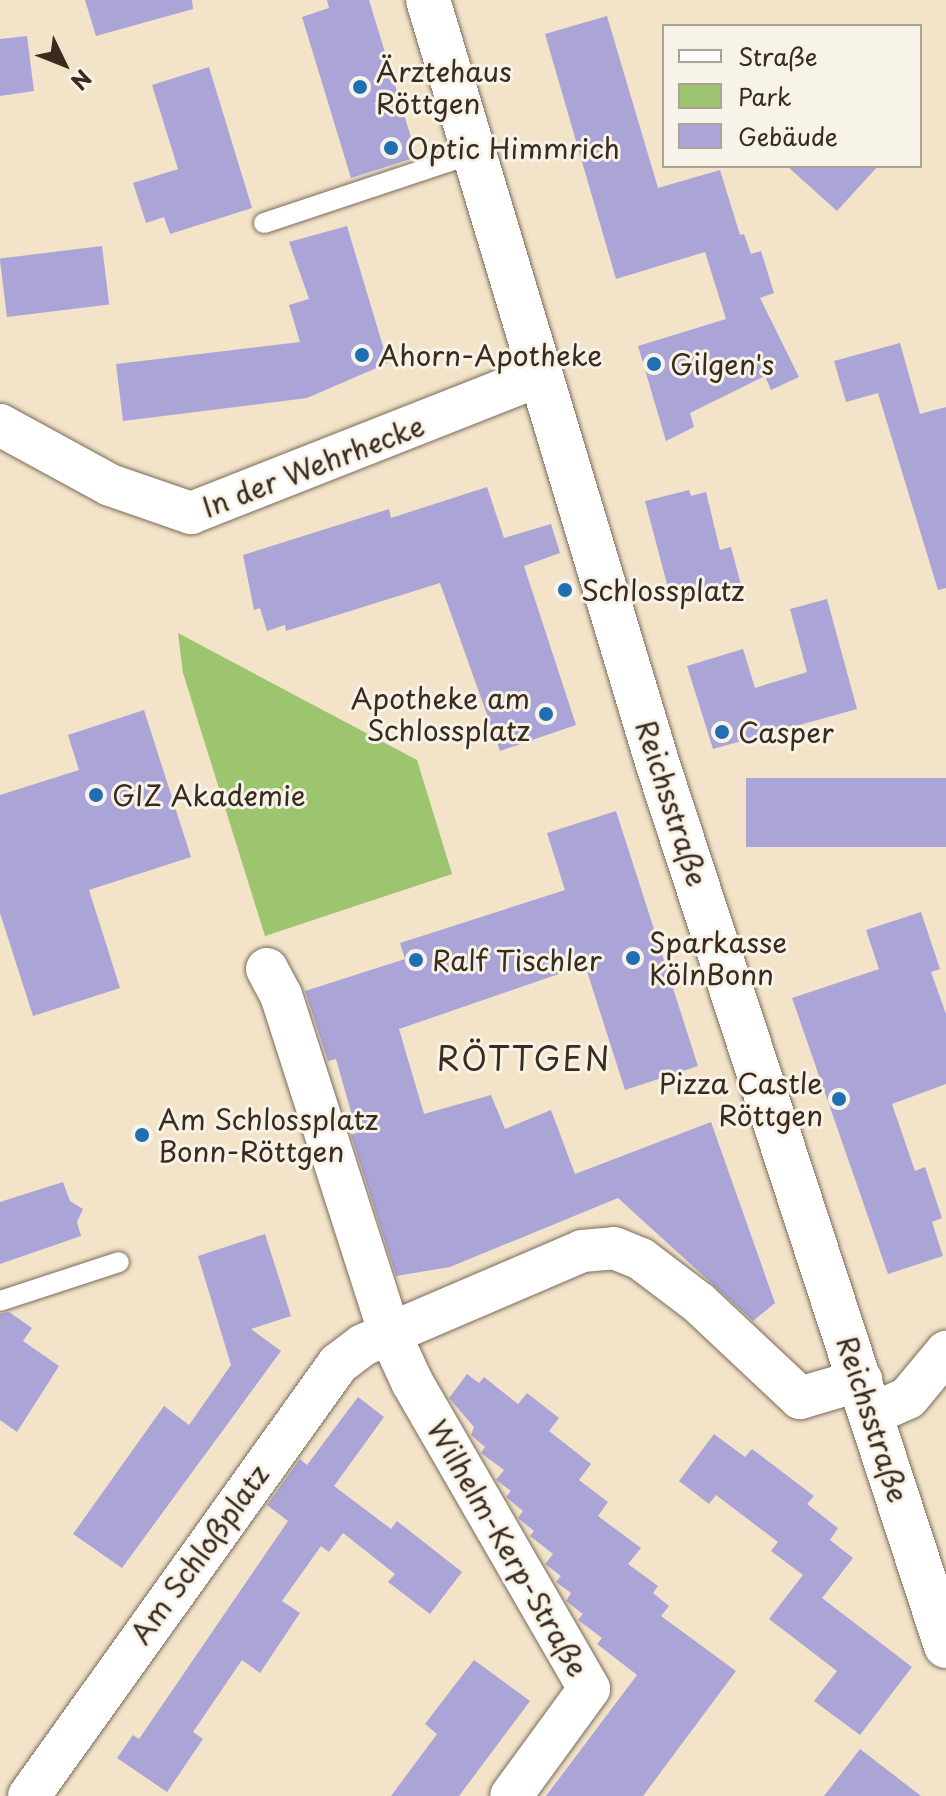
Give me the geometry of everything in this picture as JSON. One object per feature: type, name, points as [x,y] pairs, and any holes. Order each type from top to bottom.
[{"type":"main road","name":"Reichsstraße","points":[[428,0],[657,762],[946,1646]]},
{"type":"street","name":"In der Wehrhecke","points":[[0,425],[110,485],[191,513],[542,375]]},
{"type":"street","points":[[267,969],[281,995],[389,1332]]},
{"type":"street","name":"Am Schloßplatz","points":[[29,1796],[338,1364],[389,1332],[582,1251],[614,1248],[641,1259],[699,1303],[800,1398],[866,1397]]},
{"type":"street","name":"Wilhelm-Kerp-Straße","points":[[389,1332],[412,1382],[589,1689],[511,1796]]},
{"type":"street","points":[[866,1397],[908,1398],[946,1352]]},
{"type":"lane","points":[[264,223],[475,153]]},
{"type":"lane","points":[[0,1301],[119,1262]]},
{"type":"green space","points":[[178,633],[417,760],[452,874],[265,936],[183,673]]},
{"type":"building","points":[[85,0],[192,0],[193,9],[96,36]]},
{"type":"building","name":"Ärztehaus Röttgen","points":[[327,0],[369,0],[417,157],[351,178],[302,17],[329,8]]},
{"type":"building","points":[[607,16],[658,188],[720,170],[740,235],[744,234],[751,254],[761,251],[774,293],[760,298],[799,377],[771,390],[765,376],[690,413],[694,427],[666,441],[638,346],[726,319],[705,252],[616,279],[545,34]]},
{"type":"building","points":[[27,36],[34,91],[0,96],[0,39]]},
{"type":"building","points":[[209,67],[252,208],[170,234],[164,217],[146,223],[133,183],[178,169],[152,85]]},
{"type":"building","points":[[789,168],[876,168],[837,211]]},
{"type":"building","points":[[347,226],[388,363],[307,398],[123,421],[116,364],[300,342],[289,305],[309,299],[289,242]]},
{"type":"building","points":[[102,246],[109,305],[7,317],[0,259]]},
{"type":"building","points":[[900,343],[920,414],[946,407],[946,588],[938,590],[878,393],[846,402],[834,361]]},
{"type":"building","points":[[487,487],[504,538],[551,524],[560,553],[524,566],[576,725],[500,751],[440,583],[286,631],[285,625],[267,631],[260,608],[254,610],[243,555],[389,509],[391,518]]},
{"type":"building","points":[[689,490],[691,496],[706,492],[720,550],[731,547],[741,585],[672,603],[645,501]]},
{"type":"building","points":[[827,599],[857,709],[713,749],[687,666],[743,649],[755,688],[807,672],[790,609]]},
{"type":"building","points":[[144,710],[191,857],[89,890],[120,988],[33,1016],[0,913],[0,795],[79,770],[68,735]]},
{"type":"building","points":[[746,778],[946,778],[946,847],[746,847]]},
{"type":"building","points":[[616,811],[698,1066],[625,1090],[585,965],[399,1029],[424,1114],[491,1095],[505,1129],[551,1110],[575,1174],[711,1122],[775,1303],[753,1321],[618,1198],[450,1267],[396,1276],[351,1135],[357,1133],[336,1059],[328,1061],[305,991],[405,959],[400,943],[565,890],[547,833]]},
{"type":"building","points":[[921,912],[940,969],[931,972],[946,1014],[946,1084],[892,1104],[915,1171],[925,1167],[942,1218],[932,1222],[943,1256],[888,1274],[792,998],[879,969],[866,930]]},
{"type":"building","points":[[63,1182],[70,1201],[83,1209],[77,1222],[81,1236],[0,1264],[0,1202]]},
{"type":"building","points":[[265,1234],[291,1316],[251,1329],[281,1351],[122,1568],[73,1534],[164,1406],[189,1425],[231,1365],[198,1256]]},
{"type":"building","points":[[9,1312],[32,1328],[23,1341],[59,1366],[17,1432],[0,1420],[0,1314]]},
{"type":"building","points":[[467,1374],[479,1383],[484,1377],[518,1404],[527,1393],[559,1418],[549,1431],[591,1464],[579,1480],[608,1502],[598,1516],[641,1548],[628,1564],[658,1586],[653,1593],[669,1606],[661,1616],[736,1671],[643,1796],[546,1796],[637,1675],[597,1644],[602,1638],[578,1620],[583,1614],[566,1601],[571,1593],[556,1582],[561,1576],[545,1564],[553,1554],[530,1536],[534,1531],[518,1518],[523,1511],[506,1497],[511,1491],[496,1480],[504,1470],[481,1453],[485,1447],[471,1435],[474,1427],[449,1398]]},
{"type":"building","points":[[358,1397],[384,1417],[334,1486],[391,1529],[397,1521],[462,1572],[430,1614],[388,1582],[395,1574],[343,1533],[329,1552],[321,1546],[282,1601],[300,1613],[260,1673],[242,1660],[193,1732],[203,1739],[167,1792],[117,1758],[133,1735],[139,1739],[288,1521],[267,1505],[300,1459],[307,1465]]},
{"type":"building","points":[[714,1434],[745,1457],[752,1449],[814,1496],[807,1504],[838,1528],[830,1540],[853,1558],[822,1598],[912,1667],[860,1735],[814,1701],[837,1671],[769,1619],[803,1575],[771,1551],[778,1542],[716,1495],[709,1504],[679,1481]]},
{"type":"building","points":[[474,1660],[530,1701],[459,1796],[391,1796],[437,1734],[425,1724]]},
{"type":"building","points":[[860,1749],[921,1796],[824,1796]]},
{"type":"place","name":"Ärztehaus Röttgen","points":[[360,87]]},
{"type":"place","name":"Optic Himmrich","points":[[391,148]]},
{"type":"place","name":"Ahorn-Apotheke","points":[[362,355]]},
{"type":"place","name":"Gilgen's","points":[[654,364]]},
{"type":"place","name":"Schlossplatz","points":[[565,590]]},
{"type":"place","name":"Apotheke am Schlossplatz","points":[[546,714]]},
{"type":"place","name":"Casper","points":[[722,732]]},
{"type":"place","name":"GIZ Akademie","points":[[96,795]]},
{"type":"place","name":"Sparkasse KölnBonn","points":[[633,958]]},
{"type":"place","name":"Ralf Tischler","points":[[416,960]]},
{"type":"place","name":"Pizza Castle Röttgen","points":[[839,1099]]},
{"type":"place","name":"Am Schlossplatz Bonn-Röttgen","points":[[142,1135]]},
{"type":"district","name":"RÖTTGEN","points":[[524,1058]]}]
